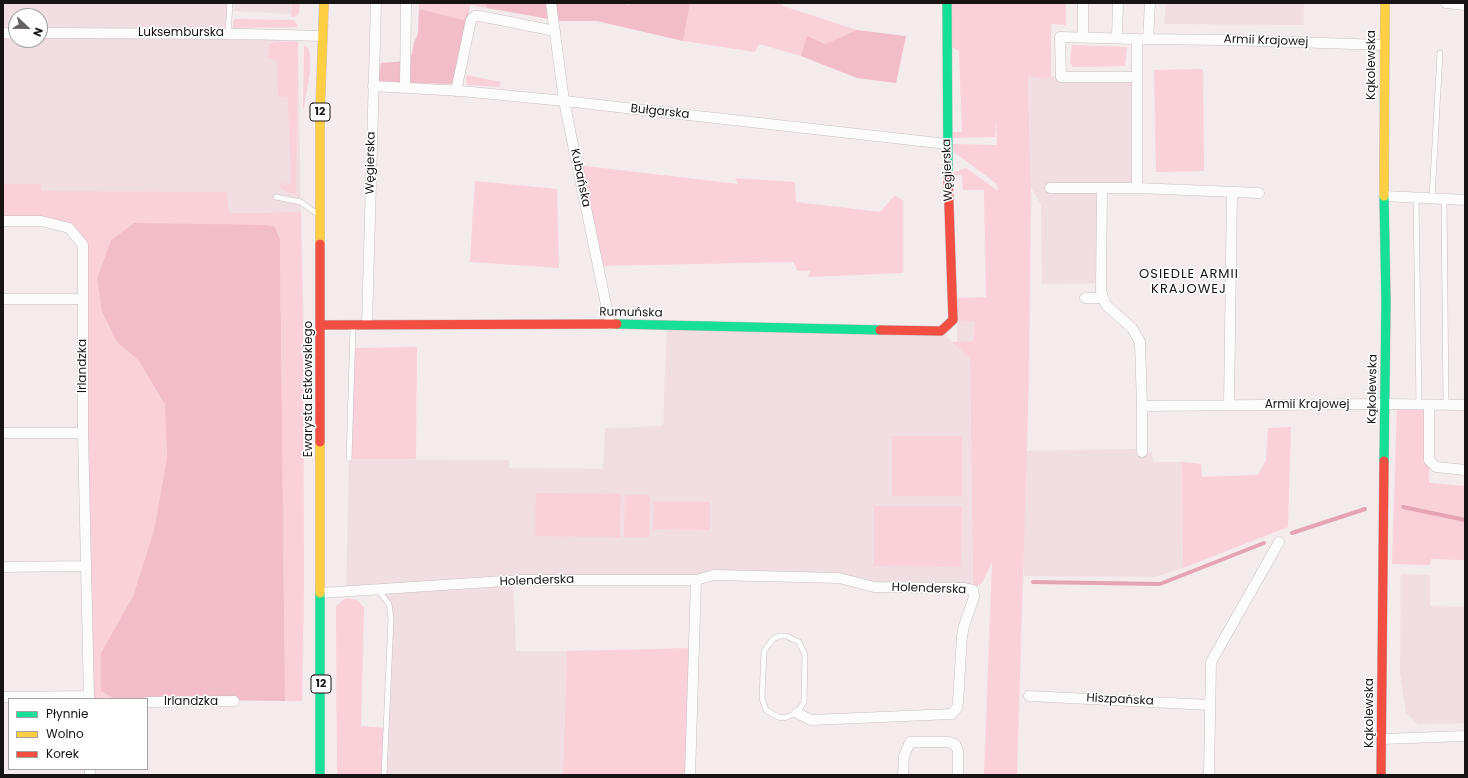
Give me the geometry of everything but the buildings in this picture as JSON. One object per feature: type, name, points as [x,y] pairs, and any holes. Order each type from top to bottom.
[{"type":"street","name":"Ewarysta Estkowskiego","points":[[320,775],[320,219],[322,36],[324,3]]},
{"type":"street","name":"Węgierska","points":[[367,324],[376,3]]},
{"type":"street","points":[[405,88],[406,3]]},
{"type":"street","name":"Kubańska","points":[[551,3],[564,101],[610,324]]},
{"type":"street","name":"Węgierska","points":[[941,332],[953,320],[947,144],[947,3]]},
{"type":"street","points":[[1083,3],[1083,37]]},
{"type":"street","points":[[1117,38],[1118,3]]},
{"type":"street","points":[[1148,39],[1150,3]]},
{"type":"street","name":"Kąkolewska","points":[[1381,775],[1386,302],[1384,196],[1385,3]]},
{"type":"street","points":[[1446,3],[1465,5]]},
{"type":"street","points":[[456,91],[471,20],[475,16],[555,31]]},
{"type":"street","name":"Luksemburska","points":[[48,34],[228,34],[322,36]]},
{"type":"street","name":"Armii Krajowej","points":[[1137,77],[1061,78],[1060,37],[1231,40],[1384,45]]},
{"type":"street","points":[[1137,39],[1137,188]]},
{"type":"street","name":"Bułgarska","points":[[373,86],[456,91],[564,101],[947,144]]},
{"type":"street","points":[[1050,188],[1137,188],[1259,192]]},
{"type":"street","points":[[1102,188],[1102,298],[1106,304],[1138,334],[1140,342],[1142,452]]},
{"type":"street","points":[[1230,405],[1232,192]]},
{"type":"street","points":[[1384,196],[1465,200]]},
{"type":"street","name":"Irlandzka","points":[[3,221],[41,221],[69,228],[83,245],[83,434],[89,697],[3,697]]},
{"type":"street","points":[[1085,298],[1102,298]]},
{"type":"street","points":[[3,299],[83,299]]},
{"type":"street","name":"Rumuńska","points":[[320,325],[610,324],[941,332]]},
{"type":"street","name":"Armii Krajowej","points":[[1142,406],[1384,404],[1424,406],[1465,405]]},
{"type":"street","points":[[1424,406],[1429,460],[1436,467],[1465,470]]},
{"type":"street","points":[[3,433],[83,434]]},
{"type":"street","points":[[1209,775],[1211,662],[1279,542]]},
{"type":"street","points":[[3,567],[86,566]]},
{"type":"street","name":"Holenderska","points":[[321,593],[520,580],[696,580],[714,575],[839,578],[874,587],[965,588],[973,590],[974,597],[962,636],[957,708],[952,714],[810,720],[797,713]]},
{"type":"street","points":[[690,775],[696,580]]},
{"type":"street","name":"Hiszpańska","points":[[1029,696],[1210,705]]},
{"type":"street","name":"Irlandzka","points":[[148,702],[234,701]]},
{"type":"street","points":[[1382,740],[1465,736]]},
{"type":"street","points":[[903,775],[904,756],[910,742],[952,743],[957,747],[958,775]]},
{"type":"lane","points":[[228,34],[230,3]]},
{"type":"lane","points":[[1432,198],[1440,53]]},
{"type":"lane","points":[[276,196],[301,202],[314,211],[320,219]]},
{"type":"lane","points":[[1416,198],[1424,406]]},
{"type":"lane","points":[[1444,199],[1446,405]]},
{"type":"lane","points":[[349,459],[353,324]]},
{"type":"lane","points":[[378,590],[389,604],[391,620],[384,775]]},
{"type":"lane","points":[[779,636],[786,636],[799,642],[805,655],[804,702],[797,713],[784,718],[778,717],[766,710],[763,704],[764,651],[773,639],[779,636]]},
{"type":"shaded area","points":[[3,3],[230,3],[228,40],[298,40],[301,212],[229,213],[227,192],[40,191],[40,184],[3,184]]},
{"type":"shaded area","points":[[233,3],[292,3],[291,14],[234,11]]},
{"type":"shaded area","points":[[292,3],[300,3],[299,13],[295,17],[291,17]]},
{"type":"shaded area","points":[[419,3],[484,3],[487,8],[470,5],[464,20],[419,9]]},
{"type":"shaded area","points":[[484,3],[623,3],[628,5],[631,3],[690,3],[683,41],[597,21],[560,21],[487,8]]},
{"type":"shaded area","points":[[690,3],[783,3],[783,6],[857,30],[825,44],[807,37],[801,56],[759,44],[755,52],[683,41]]},
{"type":"shaded area","points":[[950,3],[1066,3],[1066,25],[1051,24],[1051,77],[1043,79],[1028,76],[1031,193],[1029,374],[1017,775],[984,775],[992,562],[982,583],[976,587],[973,583],[970,359],[952,342],[973,341],[975,322],[957,321],[952,298],[986,297],[984,190],[963,190],[962,175],[953,175],[954,172],[966,168],[998,191],[997,184],[954,152],[952,144],[997,145],[996,118],[995,137],[953,138],[952,132],[962,132],[959,51],[952,47]]},
{"type":"shaded area","points":[[1166,3],[1304,3],[1303,25],[1164,24]]},
{"type":"shaded area","points":[[470,5],[453,84],[378,82],[381,63],[406,61],[406,56],[412,54],[414,42],[418,34],[419,9],[464,20]]},
{"type":"shaded area","points":[[235,19],[294,20],[298,27],[233,28],[233,21]]},
{"type":"shaded area","points":[[857,30],[906,36],[896,83],[857,78],[801,56],[807,36],[825,44]]},
{"type":"shaded area","points":[[274,42],[298,42],[296,194],[287,192],[281,188],[280,184],[291,183],[288,98],[280,97],[278,95],[277,61],[268,58],[269,44]]},
{"type":"shaded area","points":[[304,45],[309,49],[310,73],[303,112]]},
{"type":"shaded area","points":[[1072,45],[1127,47],[1125,66],[1073,67],[1070,63]]},
{"type":"shaded area","points":[[1203,69],[1204,171],[1156,172],[1154,70]]},
{"type":"shaded area","points":[[466,75],[501,82],[499,87],[467,85]]},
{"type":"shaded area","points":[[1028,75],[1061,77],[1137,77],[1137,188],[1102,188],[1101,283],[1042,284],[1041,205],[1031,187]]},
{"type":"shaded area","points":[[577,165],[738,184],[735,178],[795,182],[796,202],[880,212],[895,195],[903,201],[903,273],[808,277],[810,271],[798,271],[793,262],[598,266]]},
{"type":"shaded area","points":[[475,181],[557,189],[559,268],[470,262]]},
{"type":"shaded area","points":[[3,184],[41,184],[41,191],[227,192],[229,213],[301,212],[304,586],[302,701],[285,701],[280,241],[275,227],[134,223],[111,240],[97,278],[117,342],[139,361],[165,405],[167,458],[154,530],[133,596],[101,653],[101,690],[113,698],[89,698],[83,245],[69,228],[3,221]]},
{"type":"shaded area","points":[[134,223],[267,225],[275,227],[280,240],[285,701],[113,698],[101,691],[101,653],[133,596],[154,530],[167,458],[165,405],[139,361],[117,342],[102,311],[97,278],[111,240]]},
{"type":"shaded area","points":[[957,321],[975,321],[973,341],[957,342]]},
{"type":"shaded area","points":[[667,326],[941,331],[970,359],[973,590],[874,587],[839,578],[513,581],[516,651],[567,651],[563,775],[384,775],[389,604],[378,590],[346,592],[349,459],[509,460],[509,468],[603,469],[605,428],[663,426]]},
{"type":"shaded area","points":[[417,347],[416,459],[349,459],[352,348]]},
{"type":"shaded area","points":[[1397,405],[1429,406],[1429,483],[1465,486],[1465,560],[1431,559],[1430,565],[1392,564]]},
{"type":"shaded area","points":[[1291,427],[1288,527],[1183,568],[1182,462],[1201,464],[1202,477],[1258,475],[1266,460],[1268,428]]},
{"type":"shaded area","points":[[892,436],[962,436],[962,496],[892,496]]},
{"type":"shaded area","points":[[1136,449],[1136,452],[1152,452],[1153,462],[1182,462],[1183,568],[1155,577],[1024,576],[1021,451]]},
{"type":"shaded area","points":[[536,493],[621,494],[620,537],[535,536]]},
{"type":"shaded area","points":[[625,495],[650,495],[649,537],[624,537]]},
{"type":"shaded area","points":[[654,502],[710,502],[710,530],[653,529]]},
{"type":"shaded area","points":[[874,506],[962,506],[961,567],[874,566]]},
{"type":"shaded area","points":[[1401,574],[1430,575],[1430,606],[1465,607],[1465,723],[1418,724],[1406,713],[1400,674]]},
{"type":"shaded area","points":[[346,598],[357,600],[364,607],[361,726],[386,728],[384,775],[337,775],[336,606]]},
{"type":"shaded area","points":[[694,648],[691,775],[563,775],[567,651]]},
{"type":"waterway","points":[[1403,507],[1465,520]]},
{"type":"waterway","points":[[1292,533],[1365,509]]},
{"type":"waterway","points":[[1033,582],[1160,584],[1264,543]]},
{"type":"traffic: fast","points":[[947,3],[948,177]]},
{"type":"traffic: fast","points":[[1384,196],[1386,302],[1384,461]]},
{"type":"traffic: fast","points":[[617,324],[880,330]]},
{"type":"traffic: fast","points":[[320,593],[320,775]]},
{"type":"traffic: slow","points":[[320,244],[320,112],[324,3]]},
{"type":"traffic: slow","points":[[1384,196],[1385,3]]},
{"type":"traffic: slow","points":[[320,442],[320,593]]},
{"type":"traffic: jam","points":[[880,330],[941,331],[953,320],[948,177]]},
{"type":"traffic: jam","points":[[320,244],[320,442]]},
{"type":"traffic: jam","points":[[320,325],[617,324]]},
{"type":"traffic: jam","points":[[1381,775],[1384,461]]},
{"type":"district","name":"OSIEDLE ARMII KRAJOWEJ","points":[[1189,282]]}]
